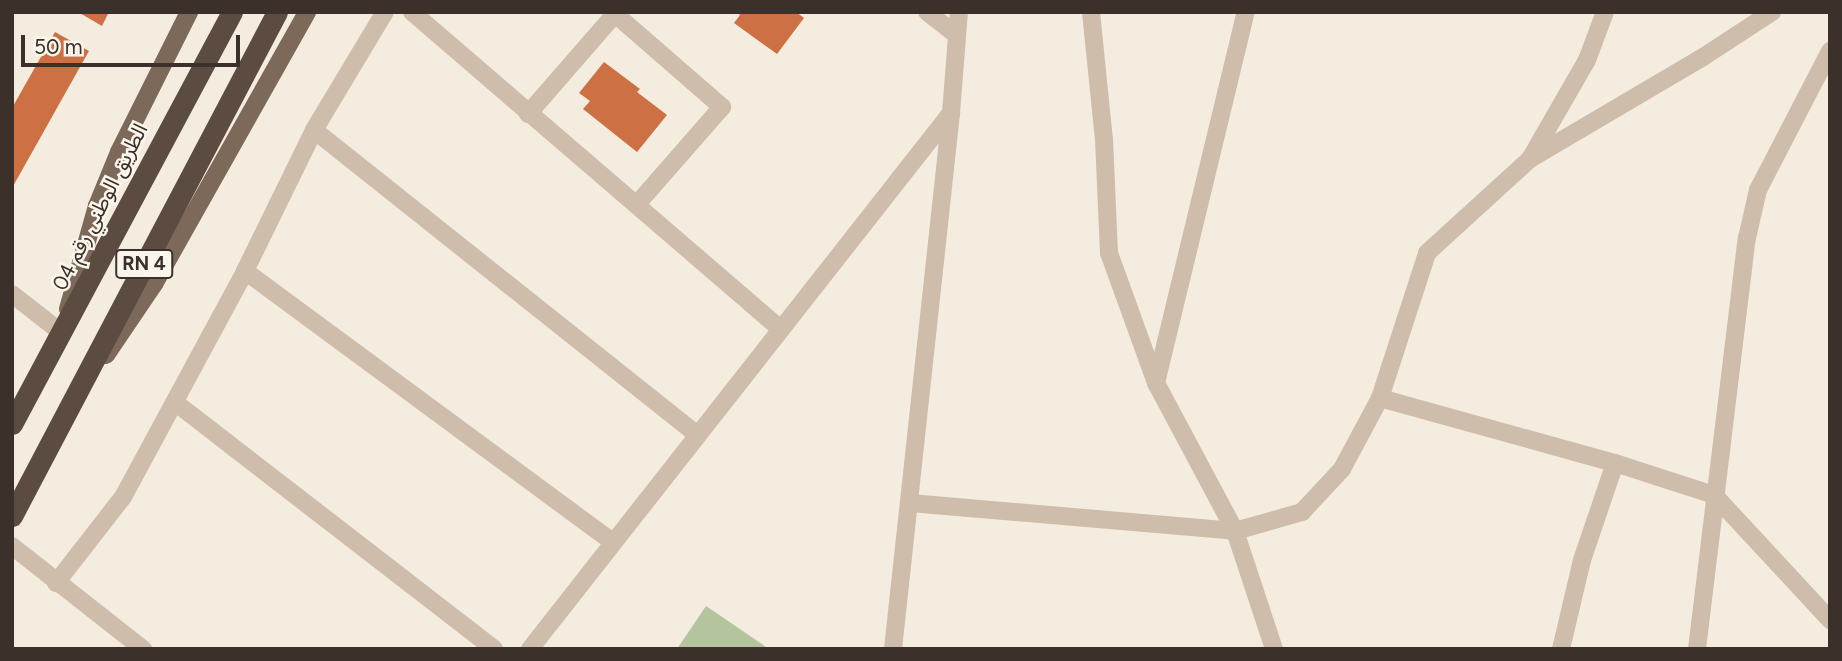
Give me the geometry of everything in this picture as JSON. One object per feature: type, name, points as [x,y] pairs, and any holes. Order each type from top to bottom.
[{"type":"highway","name":"الطريق الوطني رقم 04","points":[[12,424],[232,12]]},
{"type":"highway","name":"RN 4","points":[[12,516],[277,12]]},
{"type":"main road","name":"RN 4","points":[[62,333],[97,206],[118,152],[189,12]]},
{"type":"main road","name":"RN 4","points":[[71,407],[154,284],[307,12]]},
{"type":"street","points":[[56,583],[123,497],[246,271],[314,130],[384,12]]},
{"type":"street","points":[[412,12],[780,328]]},
{"type":"street","points":[[927,12],[956,35]]},
{"type":"street","points":[[893,649],[951,113],[959,12]]},
{"type":"street","points":[[1091,12],[1104,139],[1109,253],[1156,383],[1235,531],[1274,649]]},
{"type":"street","points":[[1156,383],[1246,12]]},
{"type":"street","points":[[1530,159],[1587,60],[1605,12]]},
{"type":"street","points":[[910,503],[1235,531],[1302,512],[1342,469],[1380,398],[1427,253],[1530,159],[1700,59],[1772,12]]},
{"type":"street","points":[[528,114],[615,14],[722,107],[638,204]]},
{"type":"street","points":[[1697,649],[1747,238],[1758,190],[1830,51]]},
{"type":"street","points":[[530,649],[951,113]]},
{"type":"street","points":[[314,130],[697,435]]},
{"type":"street","points":[[246,271],[612,542]]},
{"type":"street","points":[[12,294],[62,333]]},
{"type":"street","points":[[1380,398],[1615,463],[1714,495],[1830,620]]},
{"type":"street","points":[[176,403],[494,649]]},
{"type":"street","points":[[1561,649],[1582,560],[1615,463]]},
{"type":"street","points":[[12,546],[56,583],[144,649]]},
{"type":"green space","points":[[706,606],[769,649],[677,649]]},
{"type":"building","points":[[78,12],[109,12],[102,26]]},
{"type":"building","points":[[737,12],[796,12],[804,18],[777,54],[734,23],[740,15]]},
{"type":"building","points":[[55,32],[89,51],[12,188],[12,108]]},
{"type":"building","points":[[604,62],[640,89],[637,92],[667,115],[637,152],[583,109],[590,101],[579,93]]}]
